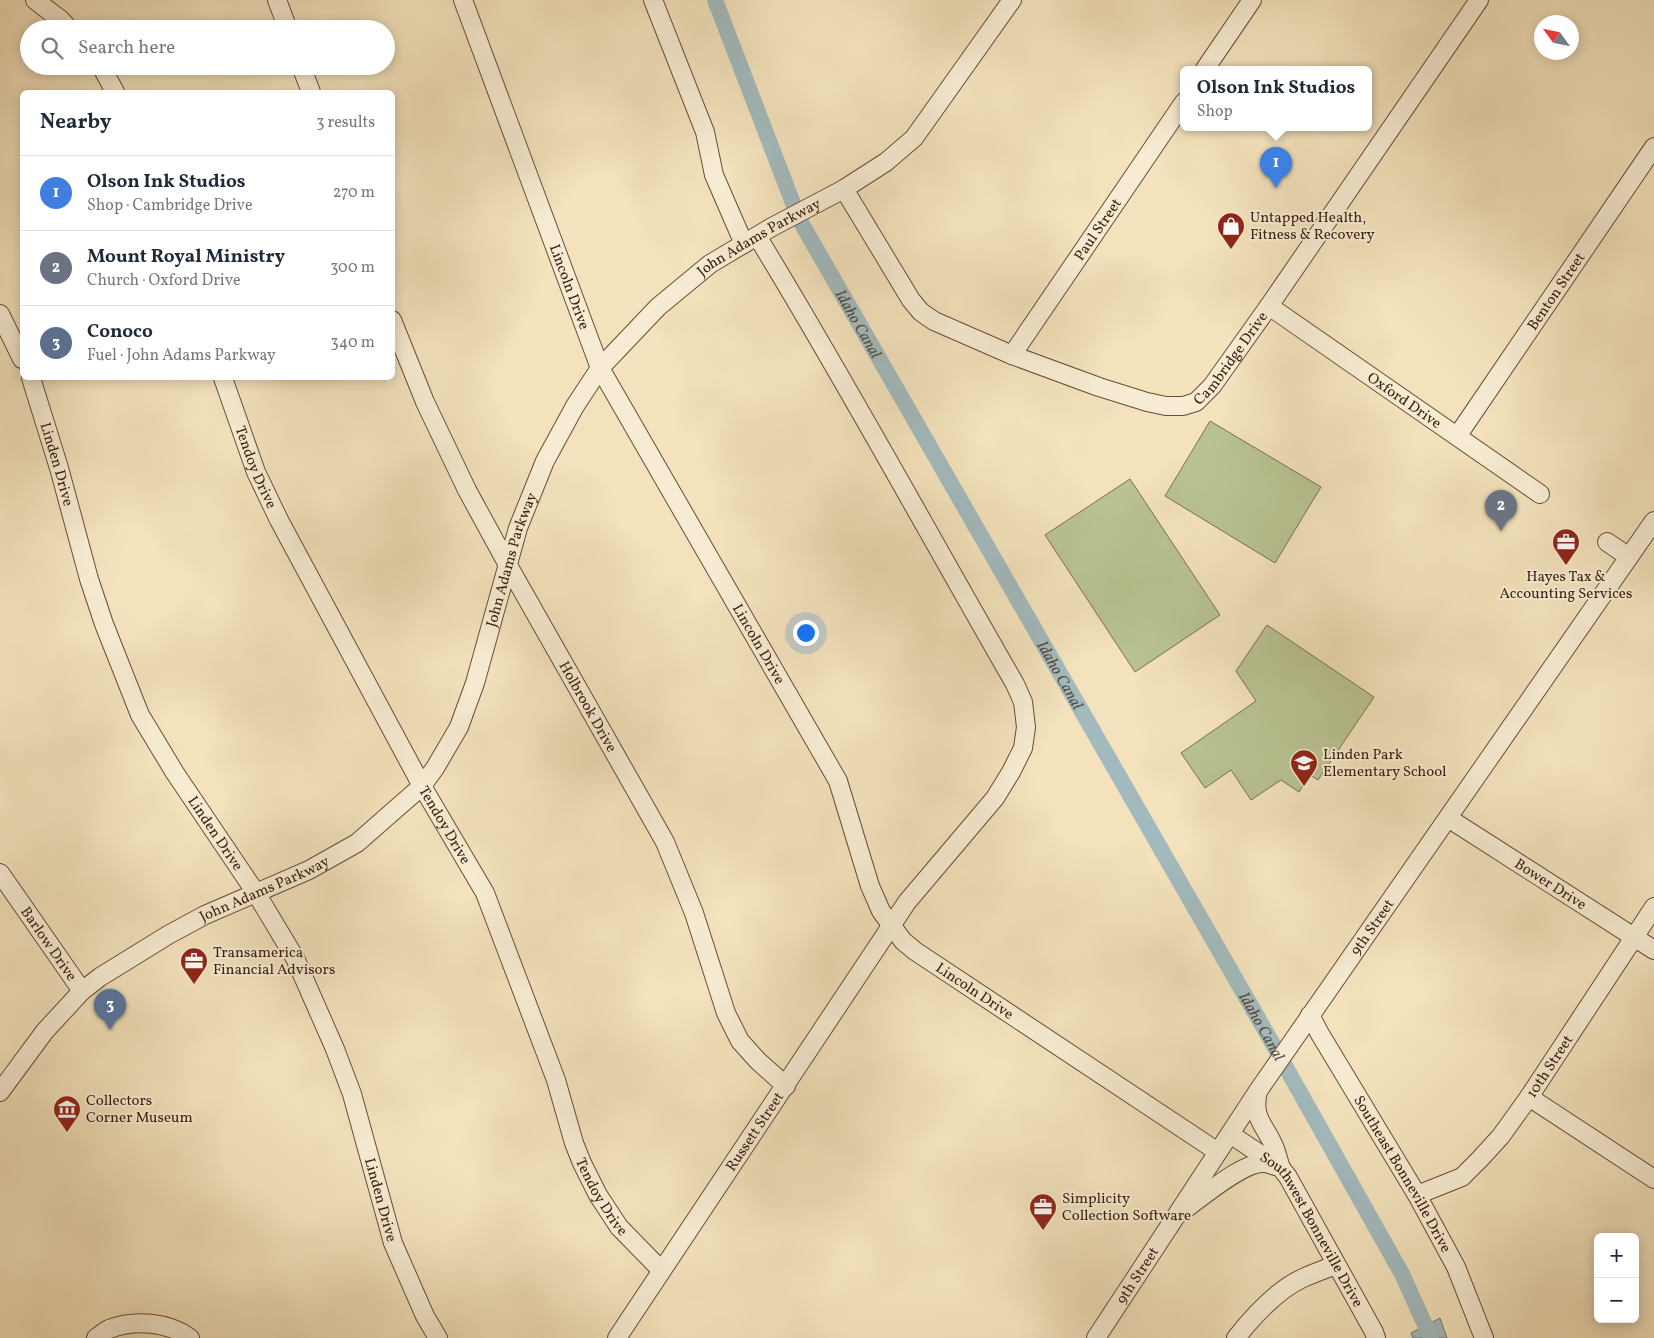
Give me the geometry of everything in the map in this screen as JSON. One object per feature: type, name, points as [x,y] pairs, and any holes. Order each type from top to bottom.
[{"type":"street","points":[[35,0],[62,20]]},
{"type":"street","points":[[277,0],[285,20]]},
{"type":"street","name":"Lincoln Drive","points":[[463,0],[600,368],[838,781],[870,886],[881,911],[903,942],[915,951],[1218,1152]]},
{"type":"street","name":"Russett Street","points":[[617,1338],[786,1086],[906,902],[995,798],[1023,748],[1026,727],[1023,702],[1015,684],[828,354],[751,240],[714,174],[705,132],[653,0]]},
{"type":"street","name":"John Adams Parkway","points":[[0,1092],[44,1031],[82,991],[168,934],[205,915],[308,870],[357,843],[422,786],[459,727],[476,683],[518,528],[545,461],[574,406],[600,368],[652,313],[686,282],[710,264],[777,224],[844,189],[886,162],[914,138],[1012,0]]},
{"type":"street","points":[[1208,66],[1252,0]]},
{"type":"street","name":"Cambridge Drive","points":[[844,189],[911,300],[921,312],[934,321],[1012,355],[1099,387],[1147,402],[1166,406],[1183,406],[1196,402],[1212,386],[1479,0]]},
{"type":"street","points":[[106,75],[115,90]]},
{"type":"street","points":[[304,75],[310,90]]},
{"type":"street","name":"Paul Street","points":[[1012,355],[1180,108]]},
{"type":"street","name":"Benton Street","points":[[1458,435],[1654,147]]},
{"type":"street","name":"Oxford Drive","points":[[1269,306],[1458,435],[1540,494]]},
{"type":"street","points":[[0,314],[20,356]]},
{"type":"street","name":"Holbrook Drive","points":[[395,327],[426,402],[467,490],[508,568],[665,842],[694,913],[726,1013],[740,1041],[758,1061],[786,1086]]},
{"type":"street","name":"Linden Drive","points":[[32,380],[59,468],[89,579],[104,624],[140,715],[175,773],[256,894],[295,958],[335,1049],[352,1094],[393,1243],[425,1316],[438,1338]]},
{"type":"street","name":"Tendoy Drive","points":[[224,380],[256,472],[279,520],[422,786],[485,893],[556,1080],[574,1143],[586,1171],[598,1195],[619,1227],[661,1270]]},
{"type":"street","name":"9th Street","points":[[1096,1338],[1258,1091],[1654,521]]},
{"type":"street","points":[[1607,542],[1629,557]]},
{"type":"street","name":"Bower Drive","points":[[1448,818],[1654,950]]},
{"type":"street","name":"Barlow Drive","points":[[0,873],[82,991]]},
{"type":"street","name":"10th Street","points":[[1417,1195],[1462,1177],[1501,1136],[1530,1097],[1654,907]]},
{"type":"street","name":"Southeast Bonneville Drive","points":[[1310,1015],[1417,1195],[1456,1267],[1484,1338]]},
{"type":"street","points":[[1258,1091],[1255,1105],[1259,1119],[1274,1146],[1281,1168]]},
{"type":"street","points":[[1530,1097],[1654,1179]]},
{"type":"street","name":"Southwest Bonneville Drive","points":[[1230,1134],[1281,1168],[1376,1338]]},
{"type":"street","points":[[1174,1217],[1248,1166],[1263,1163],[1281,1168]]},
{"type":"street","points":[[1236,1338],[1247,1324],[1281,1291],[1302,1278],[1336,1265]]},
{"type":"street","points":[[96,1338],[108,1329],[131,1325],[160,1324],[173,1328],[190,1338]]},
{"type":"green space","points":[[1210,421],[1321,487],[1275,563],[1165,496]]},
{"type":"green space","points":[[1130,479],[1220,615],[1135,672],[1045,535]]},
{"type":"green space","points":[[1267,625],[1374,697],[1318,780],[1310,775],[1299,792],[1281,780],[1251,800],[1231,770],[1205,788],[1181,753],[1256,701],[1236,671]]},
{"type":"water","points":[[1440,1318],[1447,1338],[1413,1338],[1411,1333]]},
{"type":"waterway","name":"Idaho Canal","points":[[715,0],[799,219],[1266,1032],[1402,1274],[1431,1338]]},
{"type":"place","name":"Olson Ink Studios","points":[[1276,188]]},
{"type":"place","name":"Untapped Health, Fitness & Recovery","points":[[1231,250]]},
{"type":"place","name":"Mount Royal Ministry","points":[[1501,531]]},
{"type":"place","name":"Hayes Tax & Accounting Services","points":[[1566,566]]},
{"type":"place","name":"Linden Park Elementary School","points":[[1304,787]]},
{"type":"place","name":"Transamerica Financial Advisors","points":[[194,985]]},
{"type":"place","name":"Conoco","points":[[110,1030]]},
{"type":"place","name":"Collectors Corner Museum","points":[[67,1133]]},
{"type":"place","name":"Simplicity Collection Software","points":[[1043,1231]]}]
